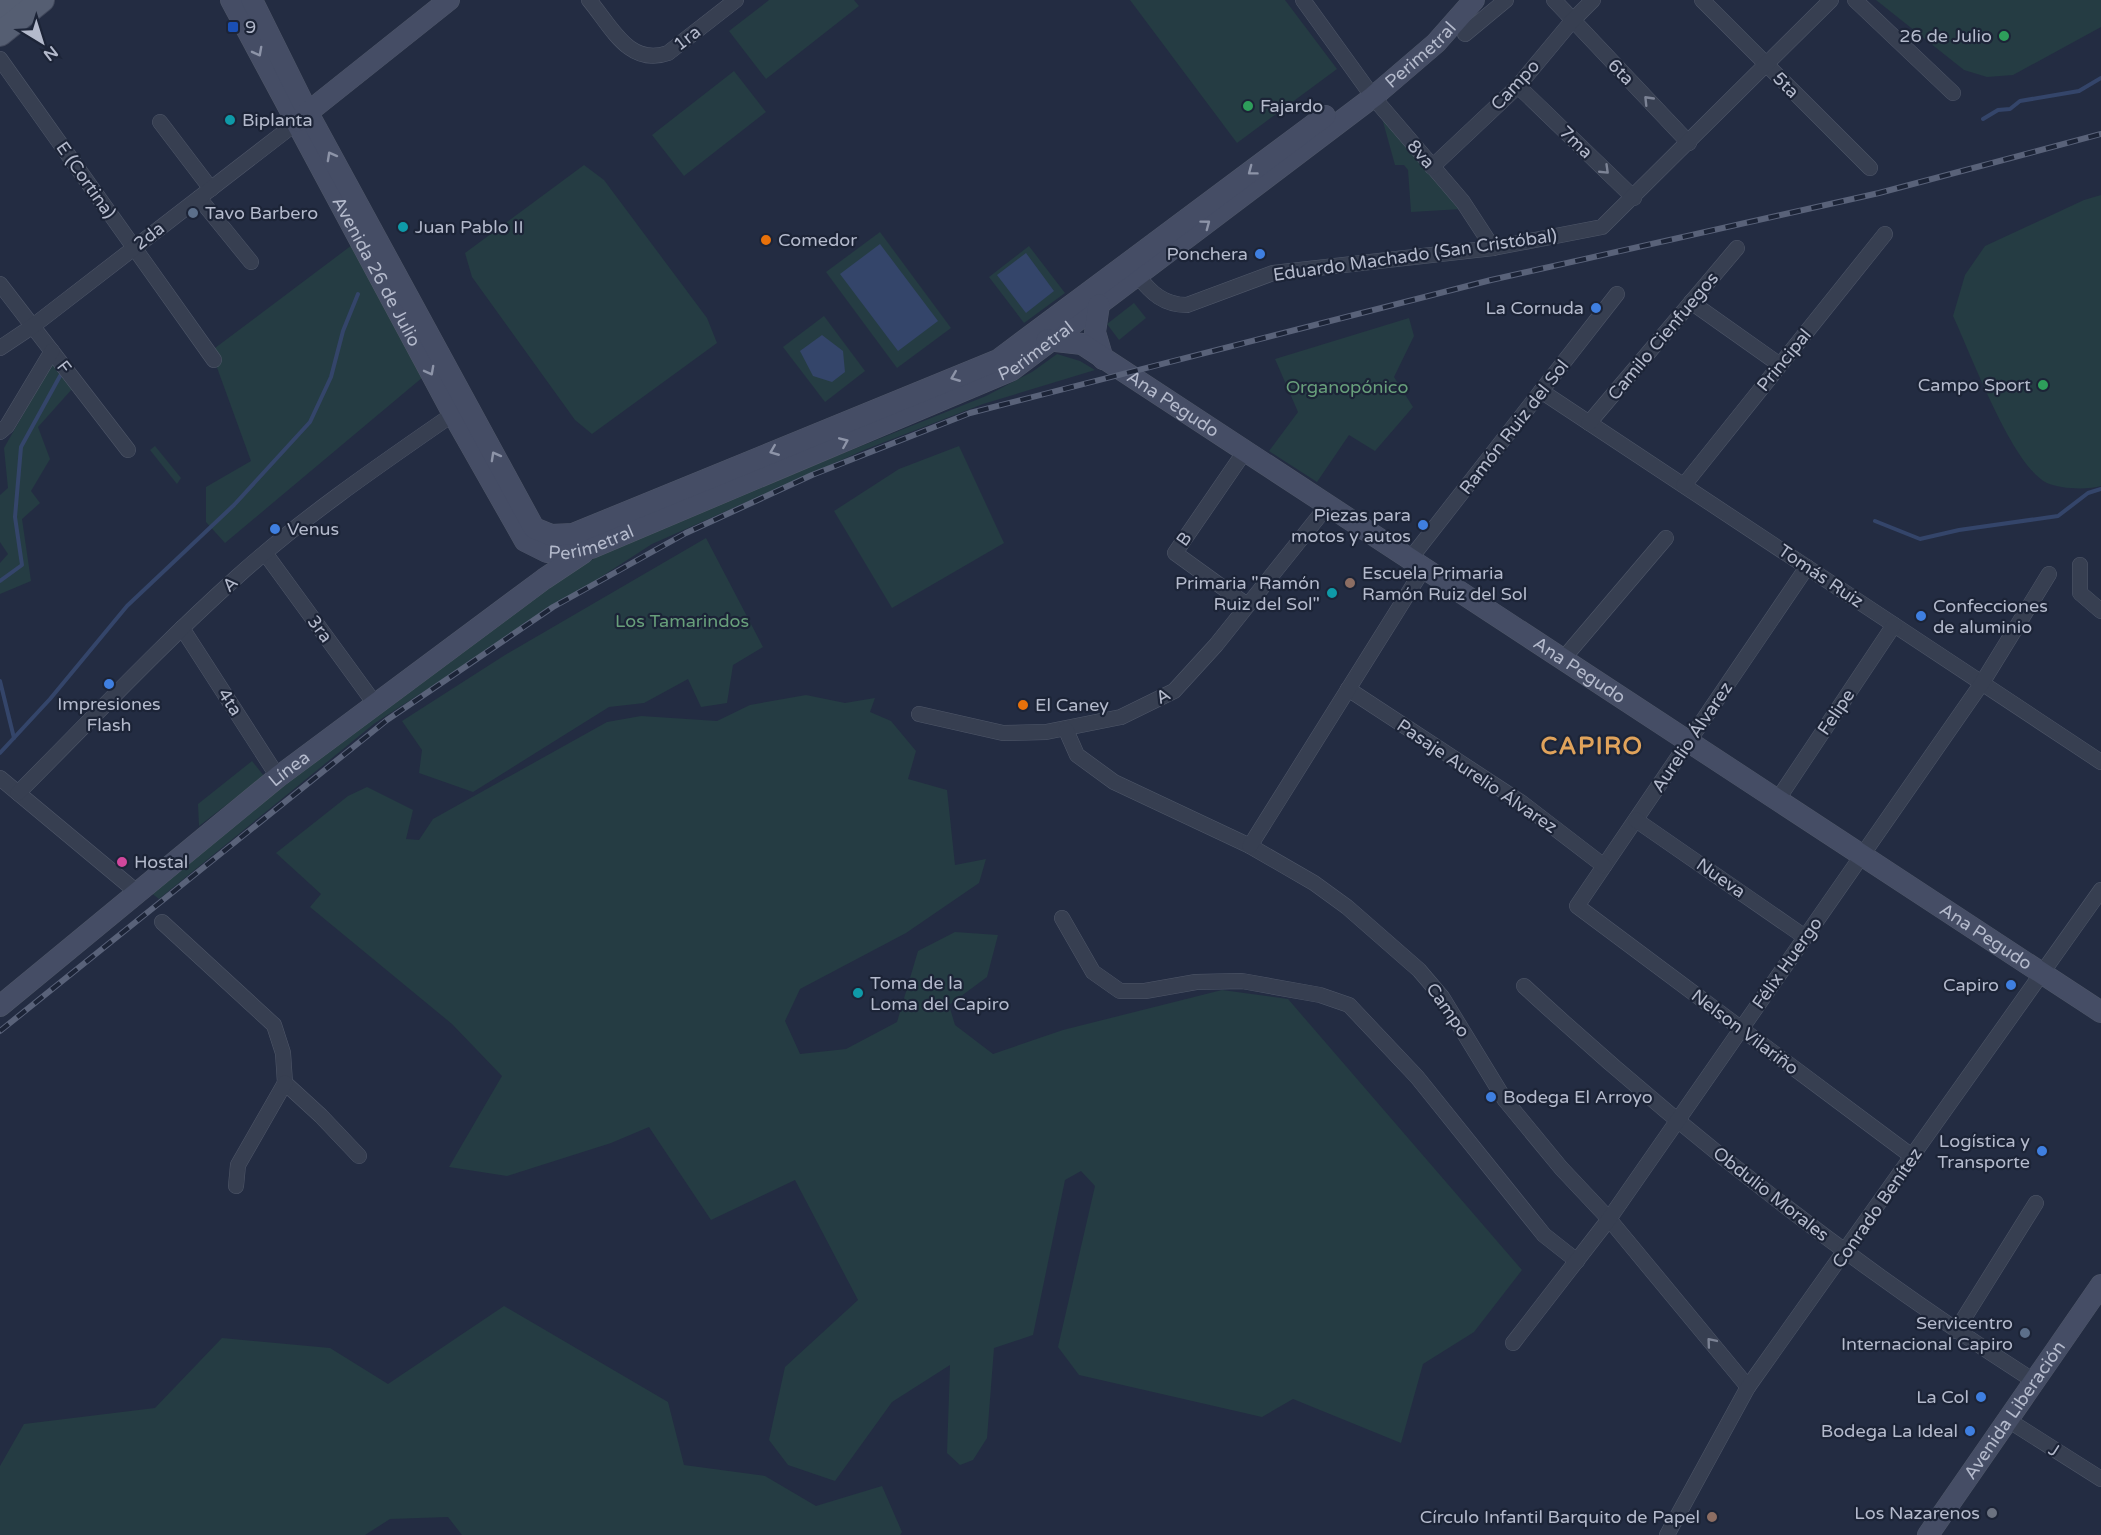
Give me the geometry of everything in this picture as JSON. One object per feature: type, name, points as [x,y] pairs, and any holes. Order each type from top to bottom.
[{"type":"main road","points":[[0,12],[15,0]]},
{"type":"main road","points":[[0,34],[42,0]]},
{"type":"main road","name":"Avenida 26 de Julio","points":[[231,0],[302,118],[460,409],[540,550]]},
{"type":"main road","name":"Avenida 26 de Julio","points":[[252,0],[302,118]]},
{"type":"main road","points":[[302,118],[449,0]]},
{"type":"main road","name":"Perimetral","points":[[540,550],[573,534],[998,360],[1090,302],[1138,276],[1370,91],[1458,0]]},
{"type":"main road","name":"Perimetral","points":[[591,548],[1012,370],[1074,324],[1090,302],[1436,43],[1474,0]]},
{"type":"main road","points":[[1090,302],[1103,359]]},
{"type":"main road","points":[[1074,324],[1082,344]]},
{"type":"main road","name":"Ana Pegudo","points":[[1024,342],[1055,339],[1082,344],[2101,1012]]},
{"type":"main road","name":"Línea","points":[[0,1006],[278,777],[519,597],[540,550],[591,548]]},
{"type":"main road","name":"Avenida Liberación","points":[[1928,1535],[2101,1285]]},
{"type":"street","name":"1ra","points":[[589,0],[632,52],[655,58],[668,53],[736,0]]},
{"type":"street","name":"8va","points":[[1303,0],[1370,91],[1463,202],[1493,248]]},
{"type":"street","points":[[1465,33],[1506,0]]},
{"type":"street","name":"6ta","points":[[1554,0],[1689,143]]},
{"type":"street","name":"Campo","points":[[1432,167],[1518,86],[1572,21],[1593,0]]},
{"type":"street","name":"5ta","points":[[1702,0],[1870,168]]},
{"type":"street","name":"Eduardo Machado (San Cristóbal)","points":[[1138,276],[1153,295],[1174,305],[1187,305],[1273,273],[1493,248],[1602,227],[1634,198],[1831,0]]},
{"type":"street","points":[[1855,0],[1953,93]]},
{"type":"street","name":"E (Cortina)","points":[[0,59],[214,360]]},
{"type":"street","name":"7ma","points":[[1518,86],[1634,198]]},
{"type":"street","name":"2da","points":[[0,348],[33,326],[302,118]]},
{"type":"street","points":[[160,122],[251,262]]},
{"type":"street","points":[[1474,250],[1477,223]]},
{"type":"street","name":"Principal","points":[[1684,485],[1885,234]]},
{"type":"street","name":"Camilo Cienfuegos","points":[[1589,423],[1737,249]]},
{"type":"street","name":"F","points":[[0,284],[129,450]]},
{"type":"street","name":"Ramón Ruiz del Sol","points":[[1250,846],[1348,689],[1417,564],[1541,391],[1617,294]]},
{"type":"street","points":[[1691,302],[1780,365]]},
{"type":"street","points":[[0,432],[8,426],[52,351]]},
{"type":"street","name":"Tomás Ruiz","points":[[1541,391],[2101,762]]},
{"type":"street","name":"A","points":[[18,793],[182,628],[265,553],[347,487],[460,409]]},
{"type":"street","name":"B","points":[[1245,451],[1174,553],[1247,605]]},
{"type":"street","name":"A","points":[[919,714],[1003,733],[1066,730],[1121,717],[1174,691],[1216,645],[1328,505]]},
{"type":"street","points":[[1563,659],[1666,538]]},
{"type":"street","name":"3ra","points":[[265,553],[375,704]]},
{"type":"street","points":[[2080,565],[2080,593],[2101,611]]},
{"type":"street","name":"Aurelio Álvarez","points":[[1577,906],[1807,567]]},
{"type":"street","name":"Félix Huergo","points":[[1513,1343],[1610,1219],[1982,683],[2049,574]]},
{"type":"street","name":"Felipe","points":[[1778,799],[1894,625]]},
{"type":"street","name":"4ta","points":[[182,628],[278,777]]},
{"type":"street","name":"Pasaje Aurelio Álvarez","points":[[1348,689],[1522,803],[1604,866]]},
{"type":"street","name":"Campo","points":[[1066,730],[1077,755],[1114,782],[1250,846],[1314,883],[1339,901],[1419,970],[1442,997],[1505,1100],[1561,1168],[1610,1219],[1748,1387]]},
{"type":"street","points":[[2,779],[138,892]]},
{"type":"street","name":"Nueva","points":[[1636,820],[1806,937]]},
{"type":"street","name":"Conrado Benítez","points":[[1667,1535],[1748,1387],[1846,1253],[2101,890]]},
{"type":"street","name":"Nelson Vilariño","points":[[1577,906],[1913,1157]]},
{"type":"street","points":[[1062,918],[1093,972],[1120,991],[1145,991],[1196,982],[1242,981],[1320,995],[1349,1005],[1417,1077],[1544,1235],[1577,1261]]},
{"type":"street","points":[[162,922],[274,1025],[283,1053],[285,1083],[238,1165],[236,1186]]},
{"type":"street","name":"Obdulio Morales","points":[[1524,986],[1606,1062],[1677,1122],[1846,1253],[1956,1331],[2034,1381]]},
{"type":"street","points":[[285,1083],[359,1156]]},
{"type":"street","points":[[1956,1331],[2036,1203]]},
{"type":"street","name":"J","points":[[2008,1420],[2101,1479]]},
{"type":"green space","points":[[769,0],[854,0],[859,6],[766,79],[729,31]]},
{"type":"green space","name":"Fajardo","points":[[1130,0],[1285,0],[1337,69],[1237,143]]},
{"type":"green space","name":"26 de Julio","points":[[1876,0],[2101,0],[2101,27],[2013,75],[1987,77],[1964,70]]},
{"type":"green space","points":[[734,71],[766,112],[684,176],[652,135]]},
{"type":"green space","points":[[1382,118],[1462,209],[1411,212],[1408,170],[1404,165],[1395,165]]},
{"type":"green space","points":[[584,165],[604,180],[707,318],[717,343],[592,434],[575,420],[472,277],[465,253]]},
{"type":"green space","name":"Campo Sport","points":[[2101,195],[2101,486],[2066,488],[2047,483],[2034,473],[2020,455],[1981,381],[1953,316],[1965,275],[1985,246],[2084,200]]},
{"type":"green space","points":[[880,232],[951,328],[897,368],[826,272]]},
{"type":"green space","points":[[352,245],[423,377],[225,543],[206,522],[206,487],[251,461],[211,351]]},
{"type":"green space","points":[[1029,246],[1065,293],[1024,323],[989,277]]},
{"type":"green space","points":[[1134,303],[1146,318],[1119,340],[1107,324]]},
{"type":"green space","points":[[824,316],[865,371],[825,402],[783,347]]},
{"type":"green space","name":"Organopónico","points":[[1409,318],[1414,336],[1394,377],[1413,407],[1375,451],[1349,435],[1317,482],[1269,451],[1298,412],[1275,359]]},
{"type":"green space","points":[[1057,354],[1080,361],[1095,370],[983,404],[864,450],[652,544],[375,723],[159,899],[150,892],[283,781],[565,575],[629,539],[986,396],[1032,372]]},
{"type":"green space","points":[[53,362],[72,389],[38,427],[50,459],[31,491],[40,503],[22,519],[31,581],[0,594],[0,563],[8,554],[0,542],[0,495],[8,488],[4,448]]},
{"type":"green space","points":[[155,446],[181,478],[177,484],[150,450]]},
{"type":"green space","points":[[959,446],[1004,543],[892,608],[834,511],[899,469]]},
{"type":"green space","name":"Los Tamarindos","points":[[706,538],[763,647],[733,665],[727,703],[701,707],[688,679],[644,703],[609,707],[473,792],[419,773],[422,750],[402,721],[505,655]]},
{"type":"green space","points":[[806,695],[845,703],[875,698],[870,712],[891,721],[916,751],[908,779],[947,790],[955,865],[986,859],[979,883],[906,933],[800,989],[785,1021],[800,1054],[846,1049],[897,1022],[918,951],[955,932],[998,935],[987,977],[949,1005],[955,1025],[993,1054],[1063,1030],[1222,990],[1288,999],[1522,1270],[1474,1332],[1423,1364],[1401,1443],[1293,1399],[1262,1417],[1079,1375],[1058,1347],[1095,1186],[1081,1171],[1065,1180],[1033,1335],[994,1348],[987,1438],[973,1460],[960,1465],[947,1453],[950,1365],[892,1402],[835,1481],[788,1465],[769,1440],[785,1367],[858,1300],[795,1180],[711,1220],[649,1127],[611,1143],[507,1176],[449,1167],[502,1076],[452,1024],[310,907],[321,894],[276,853],[348,796],[367,787],[413,810],[406,839],[419,840],[433,819],[607,722],[641,716],[717,721],[750,705]]},
{"type":"green space","points":[[252,761],[264,776],[199,826],[198,804]]},
{"type":"green space","points":[[504,1306],[668,1402],[684,1465],[765,1476],[816,1506],[882,1486],[902,1532],[900,1535],[462,1535],[448,1517],[390,1519],[365,1535],[0,1535],[0,1466],[24,1424],[155,1408],[222,1338],[330,1348],[388,1384]]},
{"type":"water","points":[[880,244],[938,321],[898,351],[840,274]]},
{"type":"water","points":[[1026,253],[1054,291],[1026,313],[997,275]]},
{"type":"water","points":[[822,335],[843,351],[845,372],[832,382],[813,376],[800,351]]},
{"type":"waterway","points":[[1983,119],[1998,110],[2010,109],[2020,101],[2079,91],[2101,78]]},
{"type":"waterway","points":[[0,753],[50,699],[127,606],[234,505],[310,422],[331,377],[343,331],[358,294]]},
{"type":"waterway","points":[[0,581],[22,565],[15,517],[21,447],[60,376]]},
{"type":"waterway","points":[[1875,521],[1920,539],[1959,530],[2058,516],[2088,493],[2101,489]]},
{"type":"waterway","points":[[0,681],[14,738]]},
{"type":"railway","points":[[0,1031],[387,720],[553,607],[686,533],[812,475],[970,413],[1491,280],[1879,193],[2101,134]]},
{"type":"place","name":"9","points":[[233,27]]},
{"type":"place","name":"26 de Julio","points":[[2004,36]]},
{"type":"place","name":"Fajardo","points":[[1248,106]]},
{"type":"place","name":"Biplanta","points":[[230,120]]},
{"type":"place","name":"Tavo Barbero","points":[[193,213]]},
{"type":"place","name":"Juan Pablo II","points":[[403,227]]},
{"type":"place","name":"Comedor","points":[[766,240]]},
{"type":"place","name":"Ponchera","points":[[1260,254]]},
{"type":"place","name":"La Cornuda","points":[[1596,308]]},
{"type":"place","name":"Campo Sport","points":[[2043,385]]},
{"type":"place","name":"Piezas para motos y autos","points":[[1423,525]]},
{"type":"place","name":"Venus","points":[[275,529]]},
{"type":"place","name":"Escuela Primaria Ramón Ruiz del Sol","points":[[1350,583]]},
{"type":"place","name":"Primaria \"Ramón Ruiz del Sol\"","points":[[1332,593]]},
{"type":"place","name":"Confecciones de aluminio","points":[[1921,616]]},
{"type":"place","name":"Impresiones Flash","points":[[109,684]]},
{"type":"place","name":"El Caney","points":[[1023,705]]},
{"type":"place","name":"Hostal","points":[[122,862]]},
{"type":"place","name":"Capiro","points":[[2011,985]]},
{"type":"place","name":"Toma de la Loma del Capiro","points":[[858,993]]},
{"type":"place","name":"Bodega El Arroyo","points":[[1491,1097]]},
{"type":"place","name":"Logística y Transporte","points":[[2042,1151]]},
{"type":"place","name":"Servicentro Internacional Capiro","points":[[2025,1333]]},
{"type":"place","name":"La Col","points":[[1981,1397]]},
{"type":"place","name":"Bodega La Ideal","points":[[1970,1431]]},
{"type":"place","name":"Los Nazarenos","points":[[1992,1513]]},
{"type":"place","name":"Círculo Infantil Barquito de Papel","points":[[1712,1517]]},
{"type":"district","name":"CAPIRO","points":[[1592,746]]}]
